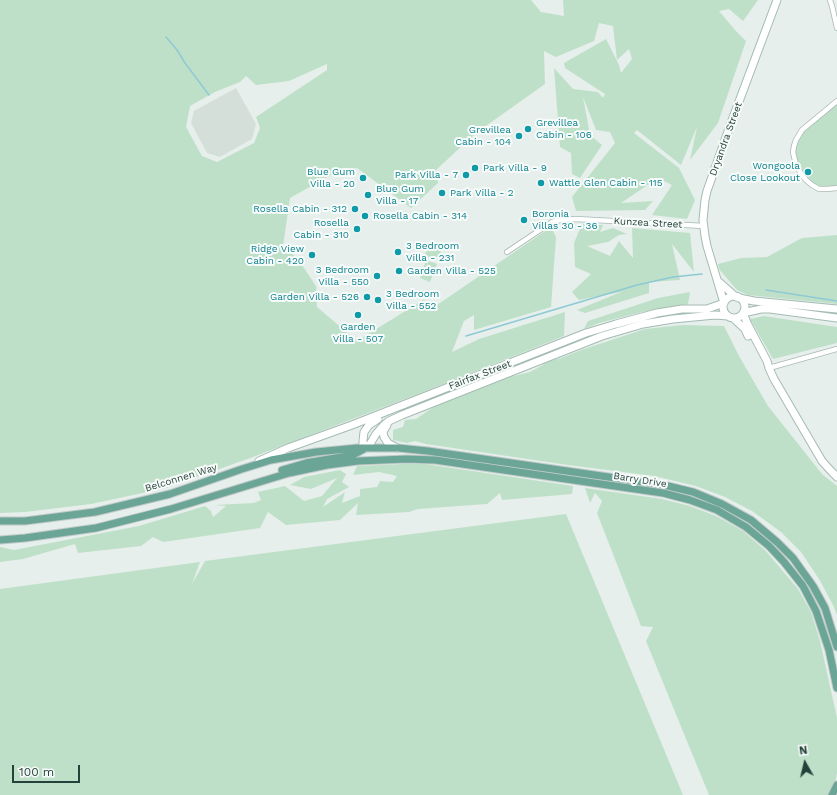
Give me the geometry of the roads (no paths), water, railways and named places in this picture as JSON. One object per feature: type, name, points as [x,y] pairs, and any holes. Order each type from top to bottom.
[{"type":"main road","name":"Dryandra Street","points":[[724,303],[707,246],[704,226],[705,200],[777,0]]},
{"type":"main road","points":[[718,281],[742,300],[744,305],[743,313],[769,368],[822,461],[837,477]]},
{"type":"main road","points":[[769,368],[762,363],[745,329],[724,312],[724,303],[728,298],[738,297],[754,301],[837,309]]},
{"type":"main road","name":"Fairfax Street","points":[[242,469],[288,448],[352,426],[586,333],[647,315],[673,310],[707,310],[724,303]]},
{"type":"main road","points":[[731,317],[739,317],[743,313],[761,309],[770,309],[837,318]]},
{"type":"main road","name":"Fairfax Street","points":[[366,448],[380,428],[402,415],[578,345],[643,324],[673,319],[715,315],[731,317]]},
{"type":"main road","points":[[393,409],[367,427],[364,432],[363,444],[369,452],[375,455],[407,458]]},
{"type":"main road","points":[[389,422],[384,430],[384,438],[390,444],[398,448]]},
{"type":"main road","points":[[0,540],[96,528],[171,508],[200,499],[255,478],[306,463],[353,455],[366,448]]},
{"type":"main road","name":"Barry Drive","points":[[366,448],[398,448],[441,452],[664,485],[693,492],[722,504],[751,520],[793,558],[813,586],[825,608],[837,647]]},
{"type":"main road","name":"Belconnen Way","points":[[0,521],[25,521],[95,512],[170,494],[272,460],[300,454],[331,450],[366,448]]},
{"type":"main road","name":"Barry Drive","points":[[200,499],[289,472],[364,460],[407,458],[445,461],[663,493],[690,500],[717,510],[746,527],[769,546],[803,586],[816,610],[829,650],[837,688]]},
{"type":"main road","points":[[832,795],[837,785]]},
{"type":"street","points":[[830,0],[836,18],[837,28]]},
{"type":"street","points":[[837,101],[802,130],[796,140],[793,152],[796,165],[802,175],[812,185],[819,189],[837,188]]},
{"type":"street","name":"Kunzea Street","points":[[507,252],[552,222],[560,220],[576,219],[704,226]]},
{"type":"street","points":[[769,368],[837,349]]},
{"type":"waterway","points":[[166,37],[209,95]]},
{"type":"waterway","points":[[466,336],[637,285],[673,277],[702,274]]},
{"type":"waterway","points":[[766,290],[837,301]]},
{"type":"place","name":"Grevillea Cabin - 106","points":[[528,129]]},
{"type":"place","name":"Grevillea Cabin - 104","points":[[519,136]]},
{"type":"place","name":"Park Villa - 9","points":[[475,168]]},
{"type":"place","name":"Wongoola Close Lookout","points":[[808,172]]},
{"type":"place","name":"Park Villa - 7","points":[[466,175]]},
{"type":"place","name":"Blue Gum Villa - 20","points":[[363,178]]},
{"type":"place","name":"Wattle Glen Cabin - 115","points":[[541,183]]},
{"type":"place","name":"Park Villa - 2","points":[[442,193]]},
{"type":"place","name":"Blue Gum Villa - 17","points":[[368,195]]},
{"type":"place","name":"Rosella Cabin - 312","points":[[355,209]]},
{"type":"place","name":"Rosella Cabin - 314","points":[[365,216]]},
{"type":"place","name":"Boronia Villas 30 - 36","points":[[524,220]]},
{"type":"place","name":"Rosella Cabin - 310","points":[[357,229]]},
{"type":"place","name":"3 Bedroom Villa - 231","points":[[398,252]]},
{"type":"place","name":"Ridge View Cabin - 420","points":[[312,255]]},
{"type":"place","name":"Garden Villa - 525","points":[[399,271]]},
{"type":"place","name":"3 Bedroom Villa - 550","points":[[377,276]]},
{"type":"place","name":"Garden Villa - 526","points":[[367,297]]},
{"type":"place","name":"3 Bedroom Villa - 552","points":[[378,300]]},
{"type":"place","name":"Garden Villa - 507","points":[[358,315]]}]
